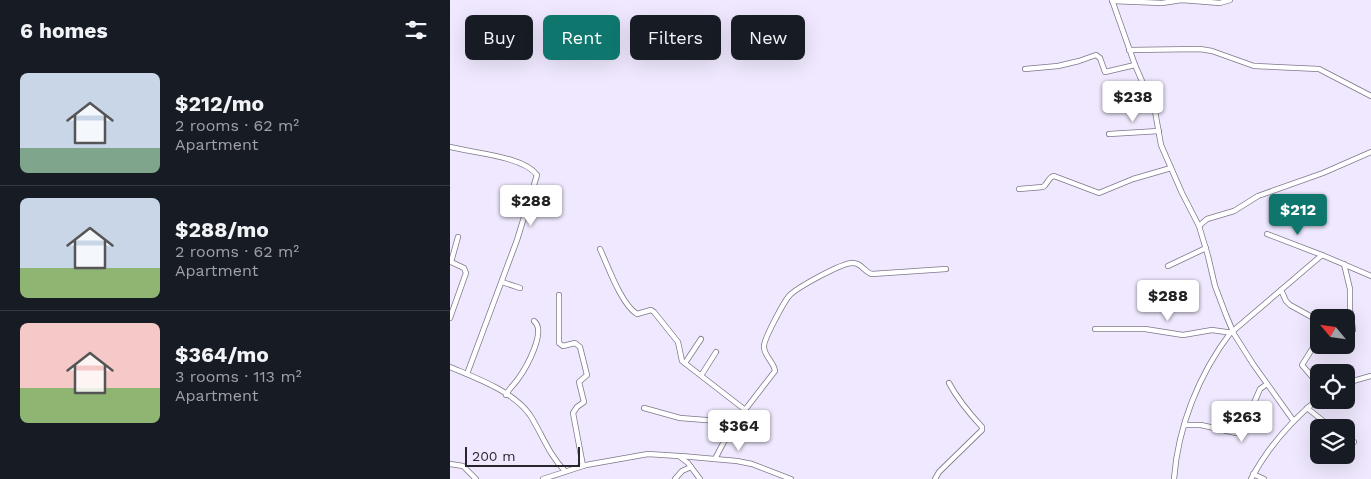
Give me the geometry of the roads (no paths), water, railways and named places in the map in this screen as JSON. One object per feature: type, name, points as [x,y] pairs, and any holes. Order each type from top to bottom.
[{"type":"street","points":[[1230,0],[1220,3],[1182,0],[1162,3],[1112,1],[1129,50],[1155,111],[1161,145],[1198,226],[1206,248],[1215,286],[1233,332],[1293,420]]},
{"type":"street","points":[[1129,50],[1200,49],[1212,51],[1254,66],[1319,69],[1371,96]]},
{"type":"street","points":[[1025,69],[1079,62],[1096,55],[1100,58],[1105,72],[1135,65]]},
{"type":"street","points":[[1109,134],[1159,131]]},
{"type":"street","points":[[450,147],[511,160],[526,166],[537,176],[518,240],[467,374]]},
{"type":"street","points":[[1198,226],[1207,219],[1234,211],[1258,196],[1323,173],[1371,152]]},
{"type":"street","points":[[1019,190],[1043,187],[1054,176],[1098,193],[1133,179],[1171,168]]},
{"type":"street","points":[[1267,234],[1371,276]]},
{"type":"street","points":[[450,318],[466,273],[464,268],[451,262],[458,237]]},
{"type":"street","points":[[1168,266],[1206,248]]},
{"type":"street","points":[[600,249],[630,309],[637,314],[651,310],[654,312],[678,342],[681,359],[685,364],[702,374],[706,381],[744,409]]},
{"type":"street","points":[[1174,479],[1185,425],[1198,386],[1214,356],[1233,332],[1322,255]]},
{"type":"street","points":[[715,459],[744,409],[775,371],[765,352],[764,345],[786,301],[794,291],[830,271],[851,262],[859,264],[865,271],[872,274],[946,269]]},
{"type":"street","points":[[1344,264],[1350,289],[1350,309]]},
{"type":"street","points":[[502,282],[520,288]]},
{"type":"street","points":[[1281,290],[1290,305],[1310,316]]},
{"type":"street","points":[[559,294],[559,343],[563,346],[575,343],[580,347],[587,375],[579,382],[584,402],[573,413],[583,466]]},
{"type":"street","points":[[506,395],[522,373],[536,345],[538,328],[537,323],[534,321]]},
{"type":"street","points":[[1095,329],[1145,329],[1183,335],[1212,330],[1233,332]]},
{"type":"street","points":[[685,364],[701,339]]},
{"type":"street","points":[[702,374],[716,352]]},
{"type":"street","points":[[1310,352],[1302,365],[1310,374]]},
{"type":"street","points":[[450,367],[494,387],[526,410],[553,458],[565,472]]},
{"type":"street","points":[[1355,380],[1371,376]]},
{"type":"street","points":[[935,479],[939,472],[982,430],[982,427],[971,417],[957,398],[949,383]]},
{"type":"street","points":[[1185,425],[1201,425],[1241,433],[1260,389],[1264,384],[1267,384]]},
{"type":"street","points":[[1264,479],[1252,477],[1268,450],[1293,420],[1310,406]]},
{"type":"street","points":[[644,408],[680,418],[719,420],[724,424],[728,434]]},
{"type":"street","points":[[1307,408],[1321,419]]},
{"type":"street","points":[[543,479],[583,466],[622,457],[648,454],[715,459],[758,466],[791,479]]},
{"type":"street","points":[[679,456],[700,479]]},
{"type":"street","points":[[450,464],[463,466],[476,479]]},
{"type":"street","points":[[675,479],[682,471],[691,467]]}]
